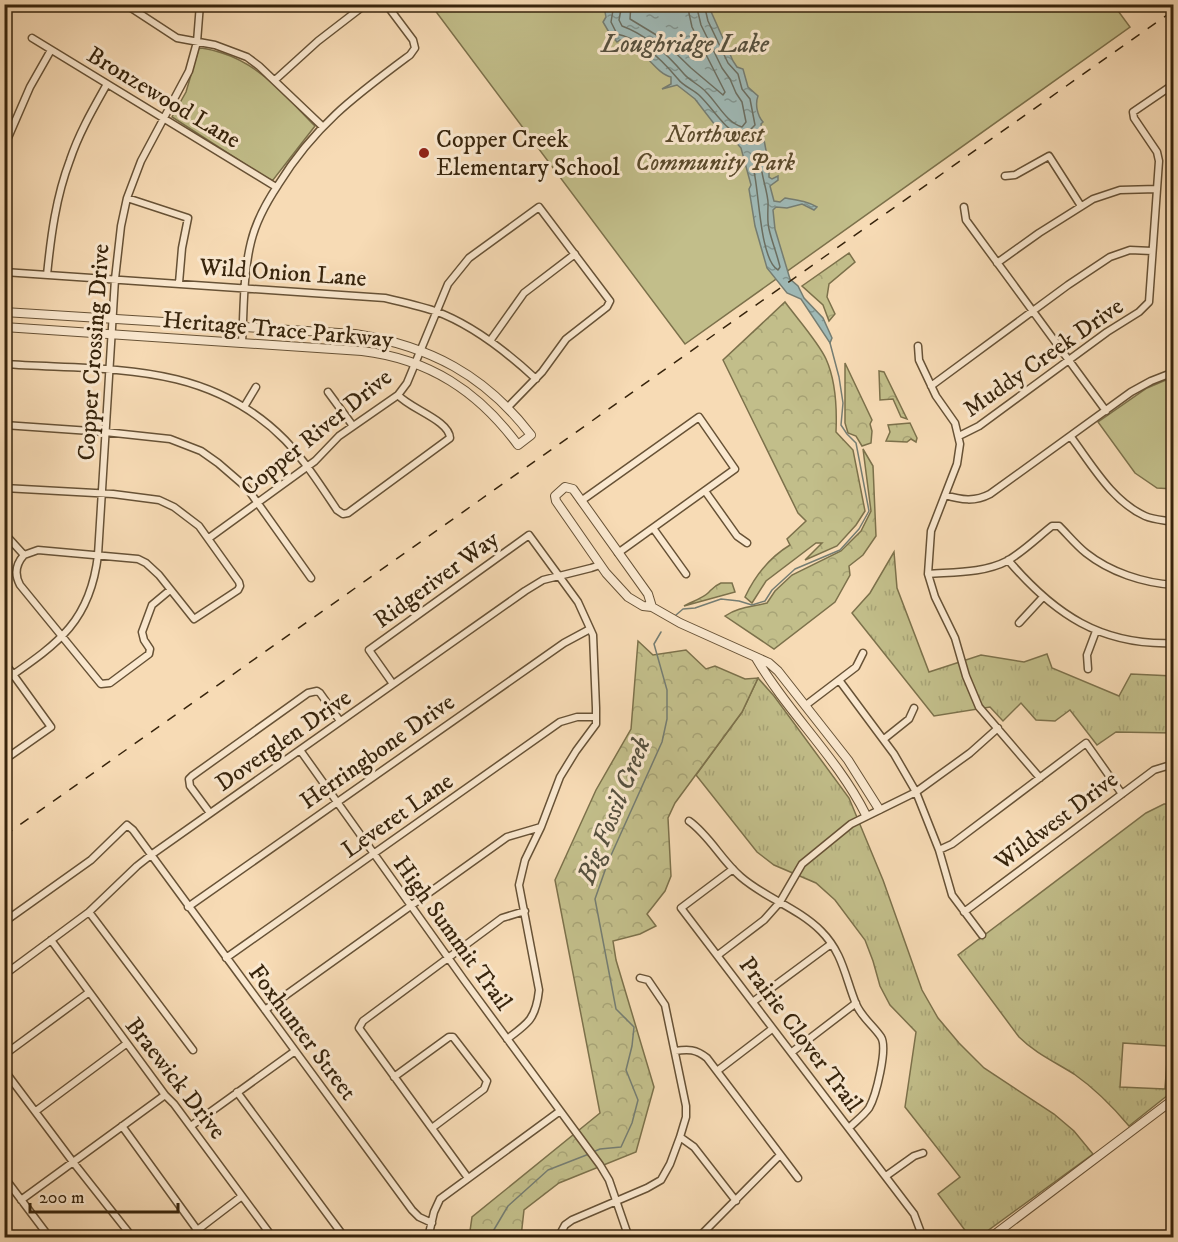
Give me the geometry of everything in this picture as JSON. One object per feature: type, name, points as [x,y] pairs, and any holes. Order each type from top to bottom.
[{"type":"street","points":[[125,4],[171,36],[225,47],[248,57],[322,126]]},
{"type":"street","name":"Copper Crossing Drive","points":[[4,681],[63,636],[80,616],[89,598],[98,555],[119,237],[127,198],[141,161],[184,83],[193,61],[200,4]]},
{"type":"street","points":[[275,80],[318,41],[366,4]]},
{"type":"street","points":[[242,342],[249,253],[262,210],[276,186],[322,126],[415,48],[413,40],[386,4]]},
{"type":"street","name":"Bronzewood Lane","points":[[32,38],[276,186]]},
{"type":"street","points":[[4,147],[19,110],[51,50]]},
{"type":"street","points":[[47,275],[53,221],[66,170],[82,130],[107,84]]},
{"type":"street","name":"Muddy Creek Drive","points":[[959,436],[979,426],[1149,302],[1159,157],[1134,118],[1133,112],[1173,84]]},
{"type":"street","points":[[1005,176],[1015,175],[1049,156],[1081,206]]},
{"type":"street","points":[[997,263],[1031,237],[1081,206],[1111,192],[1156,189]]},
{"type":"street","points":[[127,198],[188,218],[182,248],[179,283]]},
{"type":"street","name":"Copper River Drive","points":[[209,538],[324,454],[339,436],[398,395],[416,363],[448,284],[469,258],[539,207],[575,254]]},
{"type":"street","points":[[964,207],[966,220],[1106,411]]},
{"type":"street","points":[[932,386],[1068,285],[1115,254],[1130,250],[1152,251]]},
{"type":"street","points":[[490,341],[524,293],[575,254],[610,301],[607,308],[566,339],[536,379],[508,407]]},
{"type":"street","name":"Wild Onion Lane","points":[[4,272],[368,296],[402,302],[437,312],[490,341],[536,379]]},
{"type":"street","name":"Heritage Trace Parkway","points":[[4,312],[355,334],[391,340],[421,350],[469,376],[508,407],[531,435],[518,445],[494,416],[466,392],[416,363],[362,351],[4,327]]},
{"type":"street","points":[[918,346],[919,360],[955,423],[959,436],[959,457],[931,531],[928,574],[935,597],[955,638],[966,676],[979,707],[1040,778]]},
{"type":"street","points":[[4,364],[158,374],[219,392],[272,428],[307,467],[337,510],[343,514],[348,513],[450,438],[447,430],[407,404],[398,395]]},
{"type":"street","points":[[945,495],[964,500],[986,497],[1144,384],[1173,372]]},
{"type":"street","points":[[244,407],[256,387]]},
{"type":"street","points":[[328,392],[353,426]]},
{"type":"street","points":[[581,501],[699,417],[735,469],[618,553]]},
{"type":"street","points":[[4,425],[170,439],[201,452],[232,474],[258,503],[311,578]]},
{"type":"street","points":[[1071,437],[1109,488],[1127,506],[1148,517],[1173,522]]},
{"type":"street","points":[[652,607],[648,594],[581,501],[568,486],[562,488],[555,495],[556,501],[600,564],[628,597],[772,665],[855,769],[879,809]]},
{"type":"street","points":[[4,488],[101,493],[159,500],[186,515],[209,538],[239,582],[240,586],[194,619],[153,569],[138,559],[38,550],[24,555],[18,563],[17,579],[23,590],[101,684],[107,685],[150,654],[150,648],[142,632],[152,605],[170,590]]},
{"type":"street","points":[[705,491],[737,536],[747,543]]},
{"type":"street","points":[[928,574],[994,566],[1008,560],[1053,526],[1059,526],[1086,553],[1106,566],[1134,578],[1173,585]]},
{"type":"street","points":[[653,528],[686,574]]},
{"type":"street","points":[[4,533],[24,555]]},
{"type":"street","name":"Ridgeriver Way","points":[[393,684],[369,650],[529,535],[559,576]]},
{"type":"street","points":[[1008,560],[1043,597],[1067,615],[1096,631],[1121,640],[1152,644],[1173,643]]},
{"type":"street","name":"Doverglen Drive","points":[[4,975],[89,912],[151,855],[525,591],[543,580],[600,564]]},
{"type":"street","points":[[507,1039],[528,1023],[538,1005],[539,990],[519,885],[525,860],[542,827],[560,777],[596,724],[593,635],[578,602],[559,576]]},
{"type":"street","points":[[1019,623],[1043,597]]},
{"type":"street","name":"Herringbone Drive","points":[[188,907],[564,643],[590,629]]},
{"type":"street","points":[[1088,669],[1087,655],[1096,631]]},
{"type":"street","points":[[806,705],[856,667],[863,653]]},
{"type":"street","points":[[756,658],[772,684],[843,776],[866,815]]},
{"type":"street","points":[[4,662],[51,727],[4,760]]},
{"type":"street","points":[[839,680],[884,739],[916,792],[939,850],[950,890],[982,935]]},
{"type":"street","points":[[210,813],[190,786],[189,779],[289,707],[309,693],[317,691],[340,721]]},
{"type":"street","points":[[884,739],[909,718],[914,708]]},
{"type":"street","name":"Leveret Lane","points":[[226,958],[560,722],[577,717],[596,717]]},
{"type":"street","points":[[718,956],[764,920],[780,902],[802,864],[851,824],[916,792],[970,753],[998,728]]},
{"type":"street","points":[[939,850],[952,844],[1086,743],[1122,794]]},
{"type":"street","name":"High Summit Trail","points":[[300,750],[600,1165],[609,1180],[615,1201]]},
{"type":"street","name":"Wildwest Drive","points":[[964,912],[1154,770],[1173,764]]},
{"type":"street","points":[[689,820],[702,830],[733,869],[744,879],[803,916],[822,931],[842,961],[856,1003],[863,1017],[881,1037],[884,1047],[872,1102],[850,1127]]},
{"type":"street","name":"Foxhunter Street","points":[[4,922],[91,860],[127,825],[417,1215],[432,1223]]},
{"type":"street","points":[[265,1010],[507,837],[542,827]]},
{"type":"street","name":"Prairie Clover Trail","points":[[733,869],[681,908],[914,1214],[923,1238]]},
{"type":"street","points":[[468,1178],[359,1028],[363,1021],[502,918],[525,911]]},
{"type":"street","points":[[89,912],[193,1050]]},
{"type":"street","name":"Braewick Drive","points":[[51,940],[88,993],[191,1126],[273,1238]]},
{"type":"street","points":[[754,1001],[831,944]]},
{"type":"street","points":[[558,1238],[565,1225],[572,1220],[661,1180],[680,1137],[687,1111],[663,1000],[648,980],[640,978]]},
{"type":"street","points":[[4,1055],[88,993]]},
{"type":"street","points":[[792,1052],[856,1003]]},
{"type":"street","points":[[717,1071],[772,1029]]},
{"type":"street","points":[[394,1077],[449,1037],[453,1037],[487,1081],[484,1089],[432,1128]]},
{"type":"street","points":[[36,1111],[126,1044]]},
{"type":"street","points":[[191,1126],[295,1051]]},
{"type":"street","points":[[675,1051],[697,1051],[706,1058],[798,1178]]},
{"type":"street","points":[[4,1070],[133,1238]]},
{"type":"street","points":[[237,1092],[345,1238]]},
{"type":"street","points":[[21,1200],[165,1095]]},
{"type":"street","points":[[990,1238],[1173,1099]]},
{"type":"street","points":[[428,1238],[441,1199],[560,1111]]},
{"type":"street","points":[[122,1126],[203,1238]]},
{"type":"street","points":[[680,1137],[694,1147],[736,1201]]},
{"type":"street","points":[[886,1176],[914,1156],[923,1153]]},
{"type":"street","points":[[698,1238],[780,1155]]},
{"type":"street","points":[[4,1177],[50,1238]]},
{"type":"street","points":[[187,1238],[242,1196]]},
{"type":"street","points":[[615,1201],[629,1238]]},
{"type":"green space","name":"Northwest Community Park","points":[[1113,4],[1130,27],[685,344],[431,5]]},
{"type":"green space","points":[[199,48],[236,58],[261,74],[315,126],[273,180],[172,117],[186,92]]},
{"type":"green space","points":[[849,253],[855,262],[829,284],[827,297],[835,314],[829,321],[823,305],[802,286]]},
{"type":"green space","points":[[785,302],[826,359],[835,395],[836,432],[853,450],[865,511],[837,546],[805,560],[822,543],[816,543],[766,581],[752,603],[745,597],[753,582],[770,561],[790,545],[787,539],[806,521],[798,513],[723,360]]},
{"type":"green space","points":[[845,363],[872,420],[870,424],[871,443],[862,446],[856,436],[848,433],[845,423]]},
{"type":"green space","points":[[879,371],[884,372],[907,419],[901,417],[893,399],[880,400]]},
{"type":"green space","points":[[1173,377],[1173,489],[1157,488],[1135,473],[1098,422],[1147,388]]},
{"type":"green space","points":[[910,423],[917,438],[916,442],[911,439],[907,442],[886,441],[890,432],[888,425]]},
{"type":"green space","points":[[863,449],[873,466],[876,536],[863,555],[849,566],[850,575],[835,602],[774,649],[725,616],[740,609],[767,603],[775,591],[792,575],[841,551],[861,531],[871,511]]},
{"type":"green space","points":[[894,552],[897,588],[929,672],[981,655],[1024,662],[1047,654],[1052,668],[1119,696],[1131,674],[1173,676],[1173,733],[1116,732],[1097,745],[1070,710],[1055,721],[1036,720],[1021,703],[1003,721],[990,707],[934,716],[852,613],[870,593]]},
{"type":"green space","points":[[721,583],[732,583],[735,592],[684,606],[703,597]]},
{"type":"green space","points":[[638,641],[653,655],[686,650],[706,669],[715,666],[745,679],[758,678],[742,712],[675,803],[668,818],[671,876],[665,891],[647,914],[656,926],[640,934],[613,941],[616,960],[654,1087],[636,1152],[559,1183],[524,1210],[521,1237],[469,1238],[472,1217],[600,1113],[555,880],[596,790],[631,729]]},
{"type":"green space","points":[[758,678],[774,696],[849,798],[883,880],[922,990],[938,1018],[984,1068],[1054,1114],[1074,1131],[1093,1154],[979,1237],[970,1237],[938,1194],[960,1177],[905,1107],[916,1032],[890,1005],[880,986],[865,940],[835,900],[816,883],[774,865],[757,852],[696,775],[742,712]]},
{"type":"green space","points":[[1164,804],[1173,804],[1173,1091],[1129,1126],[1089,1085],[1038,1053],[1019,1037],[958,955],[1146,813]],"holes":[[[1123,1043],[1168,1046],[1165,1089],[1120,1087]]]},
{"type":"water","name":"Loughridge Lake","points":[[610,5],[712,5],[709,7],[733,61],[737,67],[743,69],[748,87],[758,96],[757,109],[763,122],[761,124],[769,177],[772,179],[778,176],[778,180],[770,186],[774,201],[780,202],[785,198],[806,202],[817,207],[814,210],[802,204],[787,208],[776,207],[773,210],[775,229],[790,279],[823,318],[832,338],[830,343],[801,299],[787,293],[767,268],[755,226],[749,189],[751,185],[741,148],[715,125],[695,99],[677,85],[662,89],[671,84],[671,77],[660,71],[635,47],[620,40],[617,42],[603,22],[606,17],[605,12]]},
{"type":"waterway","name":"Big Fossil Creek","points":[[676,615],[683,609],[695,608],[721,599],[752,605],[765,601],[772,590],[795,569],[840,550],[859,529],[869,511],[856,443],[841,425],[843,403],[830,343]]},
{"type":"waterway","name":"Big Fossil Creek","points":[[593,1152],[621,1147],[632,1123],[638,1100],[626,1070],[634,1027],[616,1009],[595,899],[608,862],[662,742],[667,719],[667,690],[654,644],[661,632]]},
{"type":"waterway","name":"Big Fossil Creek","points":[[492,1238],[492,1233],[508,1206],[548,1170],[589,1154]]},
{"type":"railway","points":[[4,836],[1174,10]]},
{"type":"place","name":"Copper Creek Elementary School","points":[[424,153]]}]
